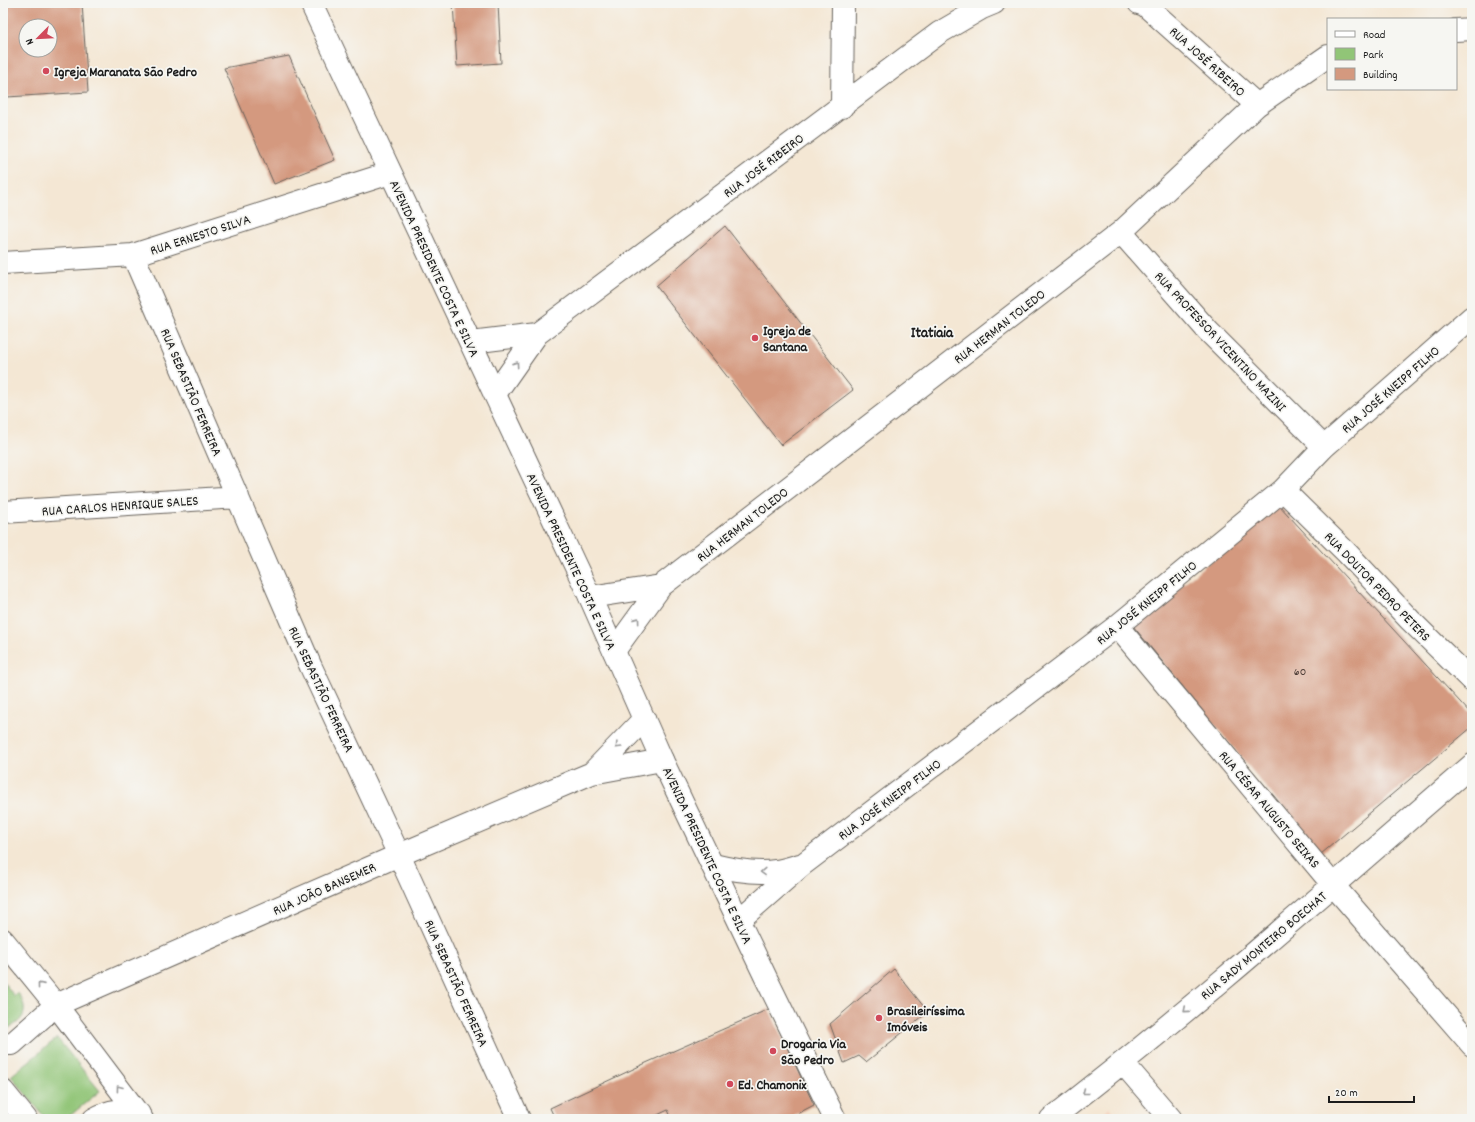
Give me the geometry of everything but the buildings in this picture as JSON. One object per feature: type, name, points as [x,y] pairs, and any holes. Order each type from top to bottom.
[{"type":"street","name":"AVENIDA PRESIDENTE COSTA E SILVA","points":[[311,3],[590,597],[662,760],[835,1119]]},
{"type":"street","points":[[842,106],[843,3]]},
{"type":"street","name":"RUA JOSÉ RIBEIRO","points":[[495,394],[537,334],[939,32],[994,3]]},
{"type":"street","name":"RUA JOSÉ RIBEIRO","points":[[1139,3],[1145,5],[1257,105]]},
{"type":"street","points":[[1457,30],[1472,29]]},
{"type":"street","name":"RUA HERMAN TOLEDO","points":[[614,651],[661,586],[1121,232],[1257,105],[1327,57]]},
{"type":"street","name":"RUA ERNESTO SILVA","points":[[3,263],[133,255],[390,173]]},
{"type":"street","name":"RUA PROFESSOR VICENTINO MAZINI","points":[[1121,232],[1208,331],[1324,447]]},
{"type":"street","name":"RUA SEBASTIÃO FERREIRA","points":[[133,255],[311,667],[399,855],[519,1119]]},
{"type":"street","name":"RUA JOSÉ KNEIPP FILHO","points":[[740,920],[802,865],[1117,626],[1283,490],[1324,447],[1472,317]]},
{"type":"street","name":"RUA JOSÉ RIBEIRO","points":[[471,342],[537,334]]},
{"type":"street","name":"RUA DOUTOR PEDRO PETERS","points":[[1283,490],[1472,681]]},
{"type":"street","name":"RUA CARLOS HENRIQUE SALES","points":[[3,512],[238,497]]},
{"type":"street","name":"RUA HERMAN TOLEDO","points":[[590,597],[661,586]]},
{"type":"street","name":"RUA CÉSAR AUGUSTO SEIXAS","points":[[1117,626],[1333,885],[1472,1045]]},
{"type":"street","name":"RUA JOÃO BANSEMER","points":[[592,773],[644,719]]},
{"type":"street","name":"RUA JOÃO BANSEMER","points":[[3,1044],[12,1044],[56,1005],[399,855],[592,773],[662,760]]},
{"type":"street","name":"RUA SADY MONTEIRO BOECHAT","points":[[1051,1119],[1123,1063],[1472,765]]},
{"type":"street","name":"RUA JOSÉ KNEIPP FILHO","points":[[713,865],[729,869],[755,872],[775,871],[802,865]]},
{"type":"street","points":[[3,940],[56,1005],[140,1117]]},
{"type":"street","points":[[1123,1063],[1171,1119]]},
{"type":"street","points":[[3,1091],[26,1119]]},
{"type":"street","points":[[94,1119],[110,1112],[123,1110],[140,1117]]},
{"type":"shaded area","points":[[1109,1108],[1120,1119],[1096,1119]]},
{"type":"green space","points":[[3,981],[14,996],[18,993],[24,1006],[24,1011],[23,1016],[16,1024],[3,1030]]},
{"type":"green space","points":[[57,1038],[100,1091],[66,1119],[46,1119],[11,1076]]},
{"type":"place","name":"Igreja Maranata São Pedro","points":[[46,71]]},
{"type":"place","name":"Igreja de Santana","points":[[755,338]]},
{"type":"place","name":"Brasileiríssima Imóveis","points":[[879,1018]]},
{"type":"place","name":"Drogaria Via São Pedro","points":[[773,1051]]},
{"type":"place","name":"Ed. Chamonix","points":[[730,1084]]},
{"type":"district","name":"Itatiaia","points":[[932,332]]}]
